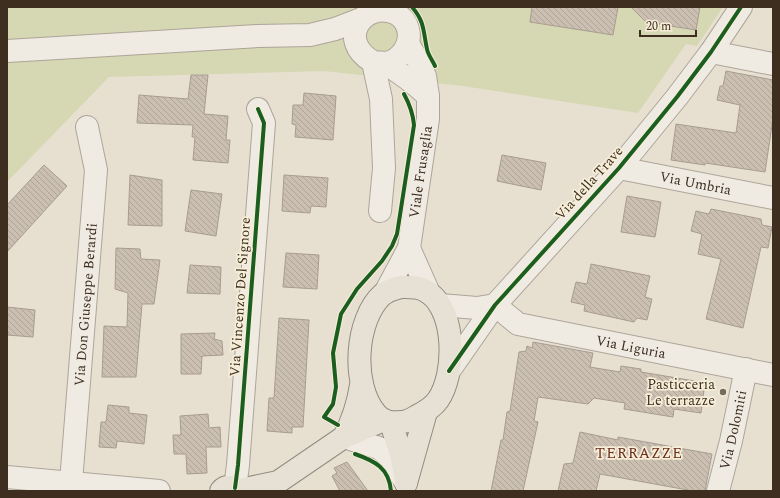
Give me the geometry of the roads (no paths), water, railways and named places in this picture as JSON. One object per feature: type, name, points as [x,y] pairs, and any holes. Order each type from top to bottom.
[{"type":"main road","name":"Via della Trave","points":[[234,490],[272,486],[344,437],[387,422],[407,422],[426,412],[438,400],[445,386],[449,371],[451,344],[448,324],[434,299],[416,287],[400,287],[385,293],[374,303],[364,323],[359,356],[361,385],[358,406],[353,421],[344,437]]},
{"type":"main road","name":"Via della Trave","points":[[361,385],[367,400],[376,414],[387,422]]},
{"type":"main road","points":[[406,487],[426,412]]},
{"type":"main road","points":[[387,422],[401,454],[406,487]]},
{"type":"street","name":"Via della Trave","points":[[449,371],[495,305],[619,168],[677,97],[711,52],[741,7]]},
{"type":"street","name":"Viale Frusaglia","points":[[310,35],[335,29],[367,12],[380,9],[397,11],[406,24],[409,34],[408,44],[419,62],[425,76],[428,96],[428,119],[409,248],[385,293]]},
{"type":"street","points":[[367,12],[356,28],[355,38],[372,58],[381,107],[384,168],[380,211]]},
{"type":"street","points":[[7,51],[258,36],[310,35],[336,40],[402,73],[428,96]]},
{"type":"street","points":[[372,58],[394,60],[402,54],[408,44]]},
{"type":"street","points":[[711,52],[773,64]]},
{"type":"street","name":"Via Vincenzo Del Signore","points":[[234,490],[238,464],[264,123],[258,109]]},
{"type":"street","name":"Via Don Giuseppe Berardi","points":[[72,482],[96,170],[87,127]]},
{"type":"street","name":"Via Umbria","points":[[619,168],[773,198]]},
{"type":"street","points":[[409,248],[434,299]]},
{"type":"street","name":"Via della Trave","points":[[434,299],[478,308],[495,305]]},
{"type":"street","name":"Via Liguria","points":[[495,305],[518,324],[773,375]]},
{"type":"street","name":"Via Dolomiti","points":[[718,491],[732,441],[746,369]]},
{"type":"street","points":[[344,437],[379,448],[391,458],[406,487]]},
{"type":"street","points":[[7,477],[159,491]]},
{"type":"place","name":"Pasticceria Le terrazze","points":[[723,392]]},
{"type":"district","name":"TERRAZZE","points":[[639,453]]}]
